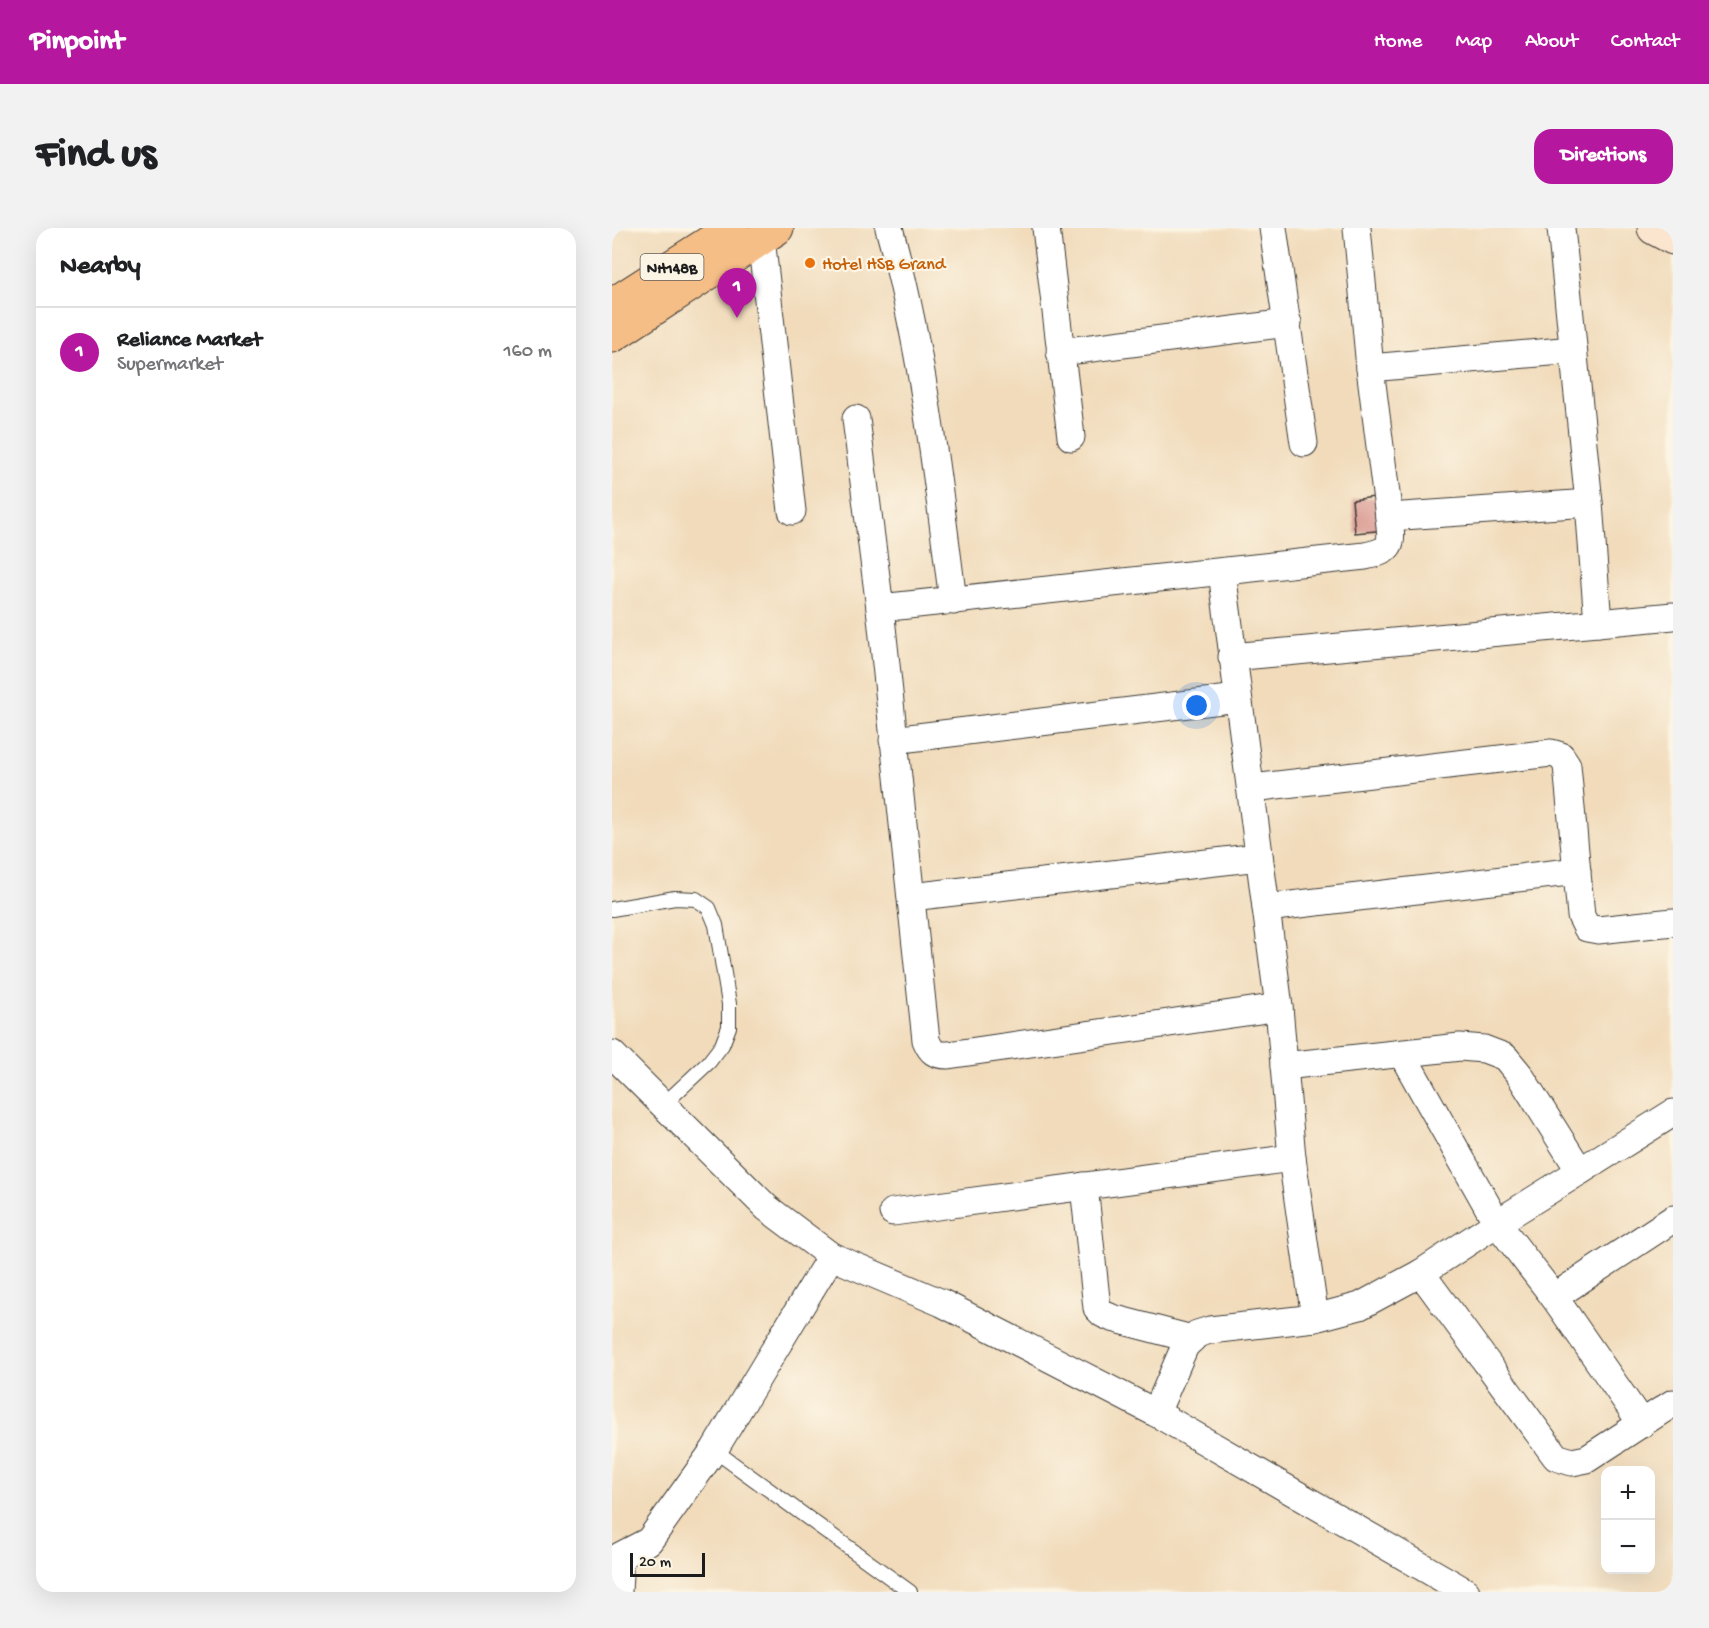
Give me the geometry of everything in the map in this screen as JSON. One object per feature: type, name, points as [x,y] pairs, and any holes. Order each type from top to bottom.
[{"type":"highway","name":"NH148B","points":[[612,305],[756,231]]},
{"type":"highway","name":"NH148B","points":[[612,336],[756,231]]},
{"type":"street","points":[[889,228],[907,296],[921,369],[934,446],[953,601]]},
{"type":"street","points":[[1046,228],[1071,437]]},
{"type":"street","points":[[1273,228],[1304,443]]},
{"type":"street","points":[[880,608],[1222,572],[1380,553],[1388,548],[1392,540],[1370,368],[1357,228]]},
{"type":"street","points":[[1561,228],[1589,503],[1598,623]]},
{"type":"street","points":[[1654,228],[1673,238]]},
{"type":"street","points":[[756,231],[792,511]]},
{"type":"street","points":[[1060,352],[1288,323]]},
{"type":"street","points":[[1370,368],[1574,350]]},
{"type":"street","points":[[856,419],[880,608],[926,1040],[930,1050],[937,1055],[948,1055],[1279,1007]]},
{"type":"street","points":[[1389,517],[1589,503]]},
{"type":"street","points":[[1222,572],[1252,788],[1279,1007],[1292,1158],[1315,1318]]},
{"type":"street","points":[[1232,657],[1673,616]]},
{"type":"street","points":[[893,740],[1238,698]]},
{"type":"street","points":[[1252,788],[1551,753],[1561,756],[1567,765],[1581,916],[1587,927],[1598,930],[1673,922]]},
{"type":"street","points":[[911,897],[1259,856]]},
{"type":"street","points":[[1266,908],[1576,871]]},
{"type":"street","points":[[1284,1066],[1460,1047],[1484,1048],[1505,1058],[1519,1074],[1580,1171]]},
{"type":"street","points":[[612,1054],[767,1208],[831,1256],[942,1303],[1156,1413],[1466,1592]]},
{"type":"street","points":[[1402,1054],[1497,1223],[1554,1297],[1641,1424]]},
{"type":"street","points":[[1156,1413],[1185,1346],[1197,1334],[1210,1330],[1315,1318],[1360,1306],[1421,1273],[1673,1113]]},
{"type":"street","points":[[893,1212],[1292,1158]]},
{"type":"street","points":[[1084,1186],[1097,1308],[1112,1318],[1192,1339]]},
{"type":"street","points":[[1554,1297],[1673,1219]]},
{"type":"street","points":[[618,1592],[616,1555],[649,1541],[714,1450],[831,1256]]},
{"type":"street","points":[[1421,1273],[1556,1457],[1572,1462],[1587,1459],[1673,1403]]},
{"type":"lane","points":[[612,909],[675,898],[696,899],[709,908],[716,925],[729,1004],[729,1027],[722,1045],[709,1062],[663,1105]]},
{"type":"lane","points":[[714,1450],[910,1592]]},
{"type":"building","points":[[1382,496],[1386,530],[1355,533],[1352,500]]},
{"type":"place","name":"Hotel HSB Grand","points":[[810,263]]},
{"type":"place","name":"Reliance Market","points":[[737,318]]}]
